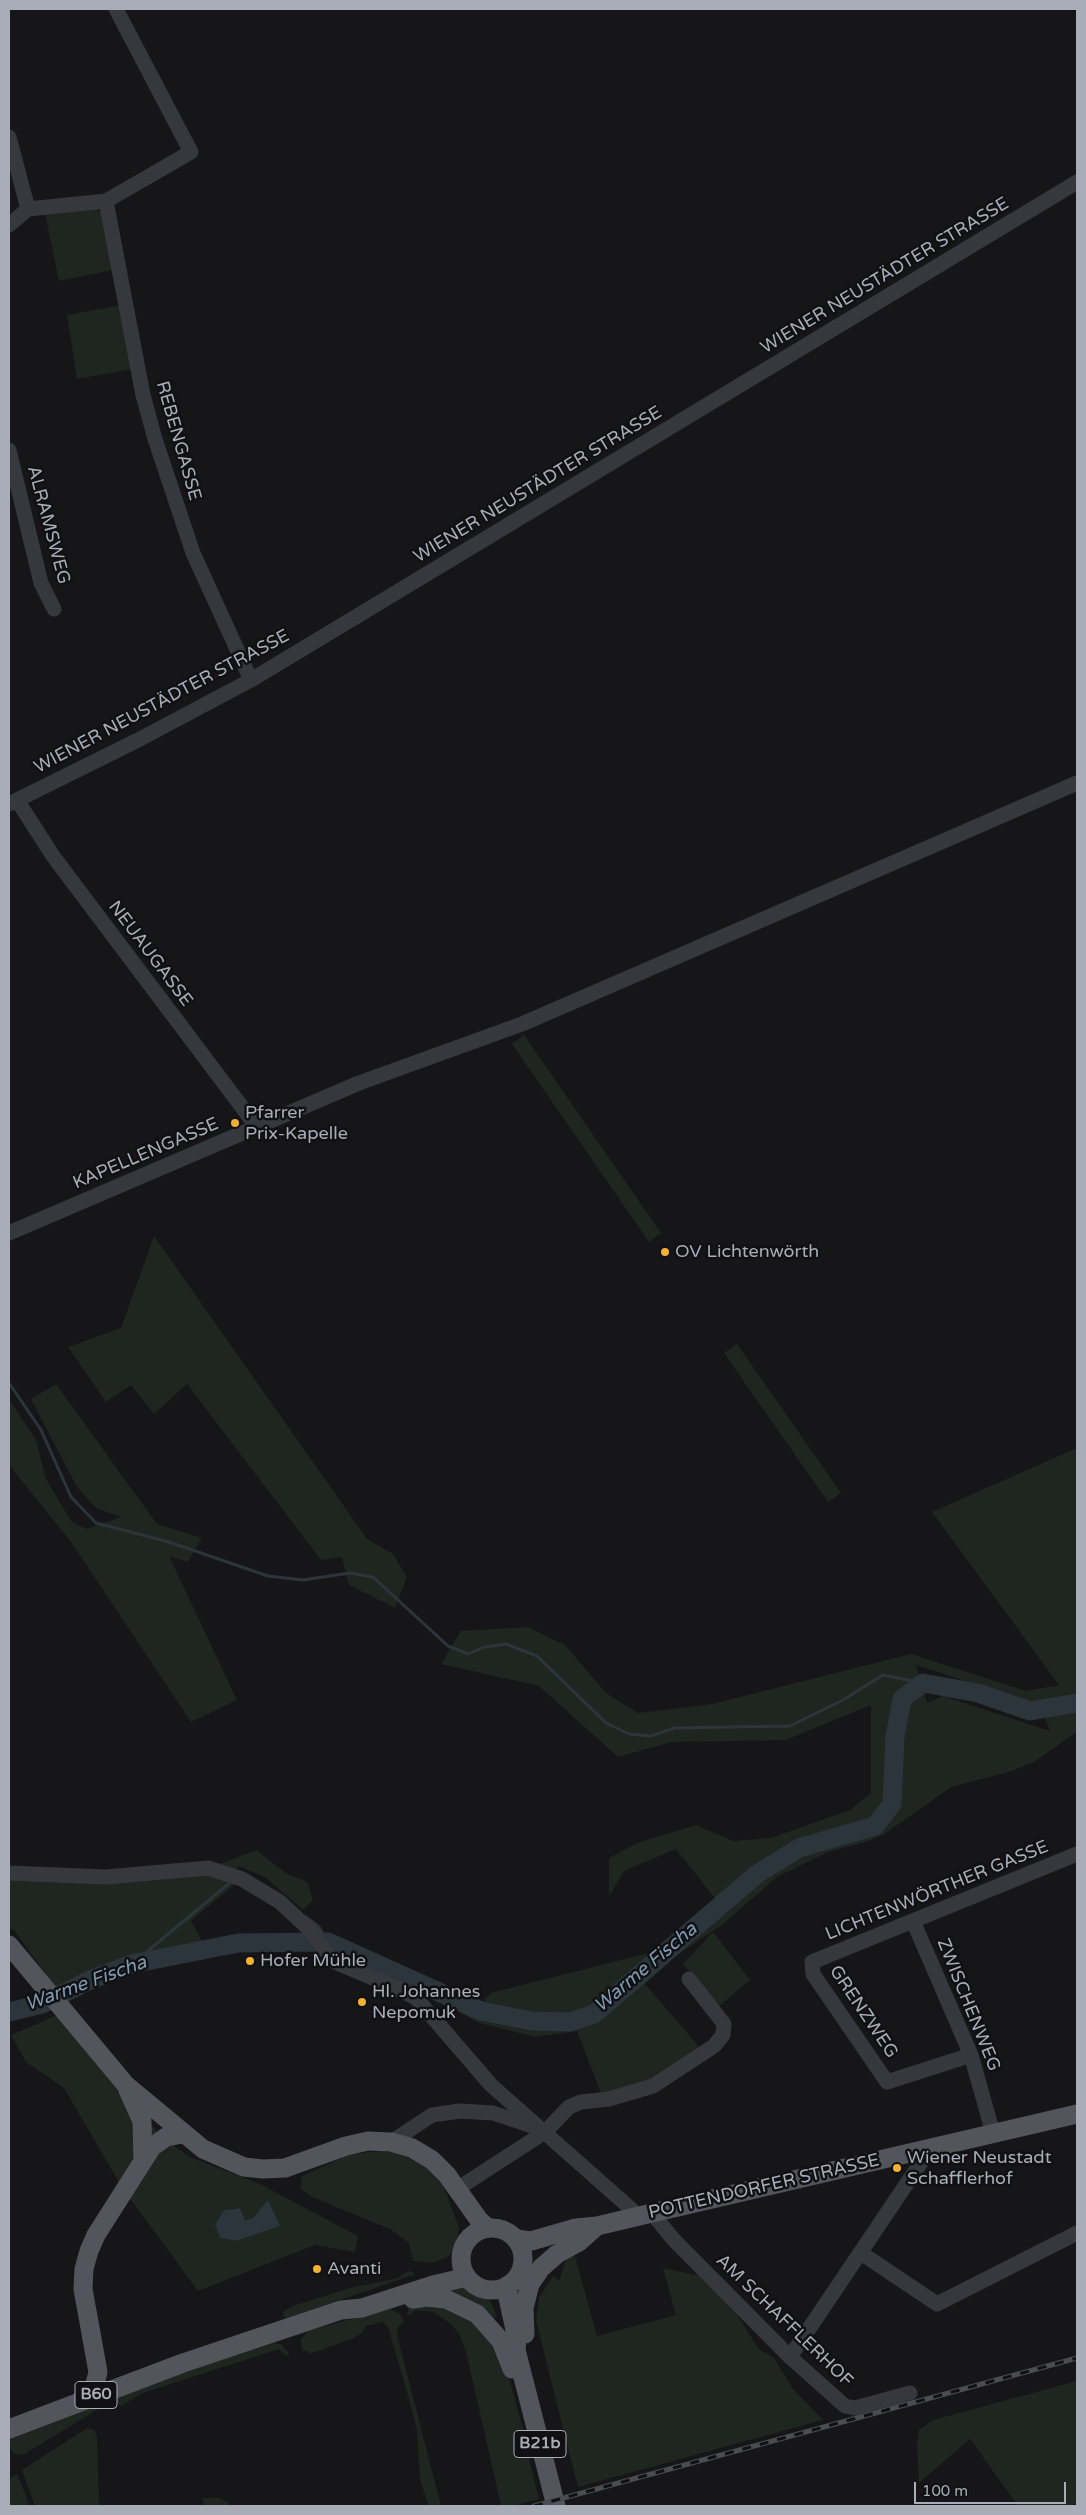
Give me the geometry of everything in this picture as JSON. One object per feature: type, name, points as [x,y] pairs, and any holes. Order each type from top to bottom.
[{"type":"main road","points":[[9,1946],[126,2085],[203,2149],[224,2160],[244,2167],[263,2169],[285,2168],[346,2146],[368,2142],[391,2142],[412,2148],[432,2160],[447,2175],[479,2220],[488,2228]]},
{"type":"main road","points":[[126,2085],[142,2121],[143,2158]]},
{"type":"main road","name":"POTTENDORFER STRASSE","points":[[516,2239],[531,2241],[576,2228],[651,2219],[924,2150],[1077,2114]]},
{"type":"main road","points":[[84,2399],[94,2388],[97,2379],[98,2364],[85,2309],[84,2269],[96,2235],[143,2158],[158,2142],[166,2137],[183,2134]]},
{"type":"main road","points":[[457,2189],[471,2236]]},
{"type":"main road","points":[[375,2304],[394,2304],[416,2298],[436,2297],[467,2308],[494,2331],[512,2369],[524,2382],[530,2363],[525,2334],[524,2308],[530,2284],[541,2268],[557,2254],[579,2242],[597,2226]]},
{"type":"main road","name":"POTTENDORFER STRASSE","points":[[523,2258],[529,2254],[579,2236],[597,2226]]},
{"type":"main road","points":[[488,2228],[499,2229],[516,2239],[523,2258],[519,2274],[499,2288],[473,2284],[466,2277],[462,2269],[461,2258],[465,2243],[471,2236],[488,2228]]},
{"type":"main road","name":"B60","points":[[342,2310],[366,2297],[447,2268],[461,2258]]},
{"type":"main road","name":"B60","points":[[9,2429],[183,2363],[342,2310],[375,2304],[433,2285],[466,2277]]},
{"type":"main road","name":"B21b","points":[[499,2288],[496,2297],[510,2341],[516,2350],[556,2506]]},
{"type":"main road","points":[[98,2364],[112,2378],[138,2380]]},
{"type":"street","points":[[9,225],[28,209],[106,201],[191,152],[116,9]]},
{"type":"street","points":[[9,137],[28,209]]},
{"type":"street","name":"WIENER NEUSTÄDTER STRASSE","points":[[13,802],[251,680],[1077,182]]},
{"type":"street","name":"REBENGASSE","points":[[106,201],[143,395],[155,439],[193,553],[251,680]]},
{"type":"street","name":"ALRAMSWEG","points":[[9,450],[41,583],[54,609]]},
{"type":"street","name":"KAPELLENGASSE","points":[[9,1233],[359,1083],[522,1024],[1077,783]]},
{"type":"street","name":"NEUAUGASSE","points":[[13,802],[257,1127]]},
{"type":"street","name":"LICHTENWÖRTHER GASSE","points":[[812,1962],[1077,1854]]},
{"type":"street","name":"AM SCHAFFLERHOF","points":[[9,1873],[106,1877],[208,1868],[237,1878],[280,1902],[312,1932],[326,1953],[335,1962],[416,1998],[491,2085],[651,2219],[790,2357],[845,2406],[855,2408],[910,2393]]},
{"type":"street","name":"ZWISCHENWEG","points":[[913,1921],[971,2055],[993,2133]]},
{"type":"street","name":"GRENZWEG","points":[[812,1962],[813,1974],[887,2082],[971,2055]]},
{"type":"street","points":[[457,2189],[545,2132],[569,2107],[580,2102],[609,2099],[653,2086],[714,2046],[723,2035],[724,2024],[689,1979]]},
{"type":"street","points":[[391,2142],[432,2115],[460,2111],[493,2113],[521,2121],[545,2132]]},
{"type":"street","points":[[790,2357],[862,2253],[924,2158],[924,2150]]},
{"type":"street","points":[[862,2253],[937,2304],[1077,2233]]},
{"type":"shaded area","points":[[94,207],[105,217],[113,270],[59,281],[45,213]]},
{"type":"shaded area","points":[[121,305],[133,369],[77,379],[67,315]]},
{"type":"shaded area","points":[[524,1035],[661,1233],[649,1242],[512,1044]]},
{"type":"shaded area","points":[[154,1236],[367,1539],[393,1554],[407,1577],[395,1608],[349,1585],[342,1557],[321,1560],[187,1384],[154,1414],[131,1385],[106,1402],[68,1347],[121,1328]]},
{"type":"shaded area","points":[[737,1344],[841,1493],[828,1502],[724,1353]]},
{"type":"shaded area","points":[[56,1384],[157,1524],[202,1538],[188,1562],[169,1556],[237,1700],[191,1722],[71,1542],[9,1465],[9,1399],[36,1440],[46,1479],[71,1521],[86,1529],[121,1517],[96,1508],[77,1487],[31,1399]]},
{"type":"shaded area","points":[[1077,1448],[1077,1732],[1034,1762],[1012,1771],[951,1787],[883,1835],[866,1842],[828,1852],[777,1877],[723,1924],[676,1956],[645,1984],[701,2049],[653,2079],[618,2090],[601,2093],[577,2031],[535,2037],[479,2023],[461,2013],[482,2003],[491,1993],[648,1953],[717,1901],[676,1849],[624,1871],[609,1896],[609,1858],[637,1843],[696,1825],[733,1841],[771,1838],[850,1810],[871,1793],[871,1705],[786,1740],[672,1742],[618,1757],[539,1686],[441,1664],[461,1631],[528,1627],[565,1645],[606,1693],[638,1713],[712,1704],[911,1654],[1026,1691],[1059,1685],[932,1512]],"holes":[[[916,1665],[1040,1705],[1050,1731],[943,1696],[927,1703]]]},
{"type":"shaded area","points":[[256,1850],[286,1873],[307,1882],[313,1900],[303,1910],[265,1877],[238,1866],[235,1884],[191,1921],[202,1941],[128,1961],[55,1987],[14,1930],[9,1928],[9,1868],[108,1872],[223,1863]]},
{"type":"shaded area","points":[[713,1932],[750,1980],[719,2006],[683,1964]]},
{"type":"shaded area","points":[[57,2015],[162,2137],[190,2157],[260,2184],[358,2236],[355,2252],[315,2245],[198,2291],[123,2189],[64,2088],[26,2062],[11,2035]],"holes":[[[268,2201],[279,2226],[236,2241],[220,2238],[215,2223],[224,2210],[240,2208],[244,2220],[253,2218]]]},
{"type":"shaded area","points":[[381,2151],[402,2154],[426,2167],[444,2187],[459,2228],[456,2244],[449,2256],[432,2263],[413,2261],[409,2243],[390,2229],[312,2197],[301,2189],[302,2176],[351,2154]]},
{"type":"shaded area","points":[[268,2200],[280,2226],[236,2241],[220,2238],[215,2224],[224,2210],[240,2208],[245,2220],[253,2218]]},
{"type":"shaded area","points":[[569,2250],[574,2253],[597,2336],[676,2315],[663,2268],[701,2276],[738,2316],[758,2348],[774,2358],[793,2389],[823,2420],[578,2487],[536,2321],[539,2297],[553,2276],[559,2281]]},
{"type":"shaded area","points":[[408,2271],[414,2272],[413,2275],[286,2318],[283,2315],[284,2311],[296,2305],[350,2288],[397,2278]]},
{"type":"shaded area","points":[[469,2285],[488,2297],[497,2316],[491,2320],[437,2288]]},
{"type":"shaded area","points":[[429,2302],[482,2325],[508,2375],[527,2443],[525,2443],[539,2499],[513,2506],[498,2506],[501,2505],[466,2352],[459,2334],[452,2325],[434,2312],[415,2310],[412,2314],[407,2315],[409,2307]]},
{"type":"shaded area","points":[[391,2309],[400,2314],[404,2322],[398,2327],[397,2335],[441,2506],[429,2506],[420,2479],[417,2432],[388,2327],[382,2322],[366,2326],[362,2333],[354,2338],[310,2354],[308,2351],[302,2351],[301,2339],[309,2330]]},
{"type":"shaded area","points":[[273,2343],[281,2344],[290,2355],[286,2356],[279,2349],[143,2393],[121,2406],[116,2402],[108,2403],[23,2455],[14,2454],[9,2446],[11,2437],[207,2364]]},
{"type":"shaded area","points":[[1077,2381],[1077,2502],[1070,2506],[1018,2506],[970,2439],[919,2483],[917,2443],[919,2430],[933,2420]]},
{"type":"shaded area","points":[[87,2428],[94,2430],[97,2437],[99,2506],[35,2506],[22,2470]]},
{"type":"shaded area","points":[[17,2474],[29,2506],[9,2506],[9,2479]]},
{"type":"shaded area","points":[[202,2498],[218,2498],[226,2501],[231,2506],[204,2506]]},
{"type":"waterway","points":[[9,1383],[41,1430],[71,1497],[96,1523],[169,1542],[268,1576],[303,1580],[350,1573],[373,1577],[448,1646],[468,1654],[484,1647],[506,1644],[537,1656],[606,1723],[629,1734],[651,1736],[674,1728],[790,1726],[843,1700],[883,1675],[923,1683]]},
{"type":"waterway","name":"Warme Fischa","points":[[9,2012],[42,2004],[90,1980],[132,1964],[238,1943],[328,1942],[481,2011],[532,2021],[570,2022],[594,2014],[757,1874],[799,1848],[875,1826],[892,1804],[895,1737],[902,1699],[923,1683],[978,1693],[1030,1711],[1077,1703]]},
{"type":"waterway","points":[[132,1964],[232,1881]]},
{"type":"waterway","points":[[306,1917],[319,1927],[327,1942]]},
{"type":"railway","points":[[534,2506],[1077,2358]]},
{"type":"place","name":"Pfarrer Prix-Kapelle","points":[[235,1123]]},
{"type":"place","name":"OV Lichtenwörth","points":[[665,1252]]},
{"type":"place","name":"Hofer Mühle","points":[[250,1961]]},
{"type":"place","name":"Hl. Johannes Nepomuk","points":[[362,2002]]},
{"type":"place","name":"Wiener Neustadt Schafflerhof","points":[[897,2168]]},
{"type":"place","name":"Avanti","points":[[317,2269]]}]
